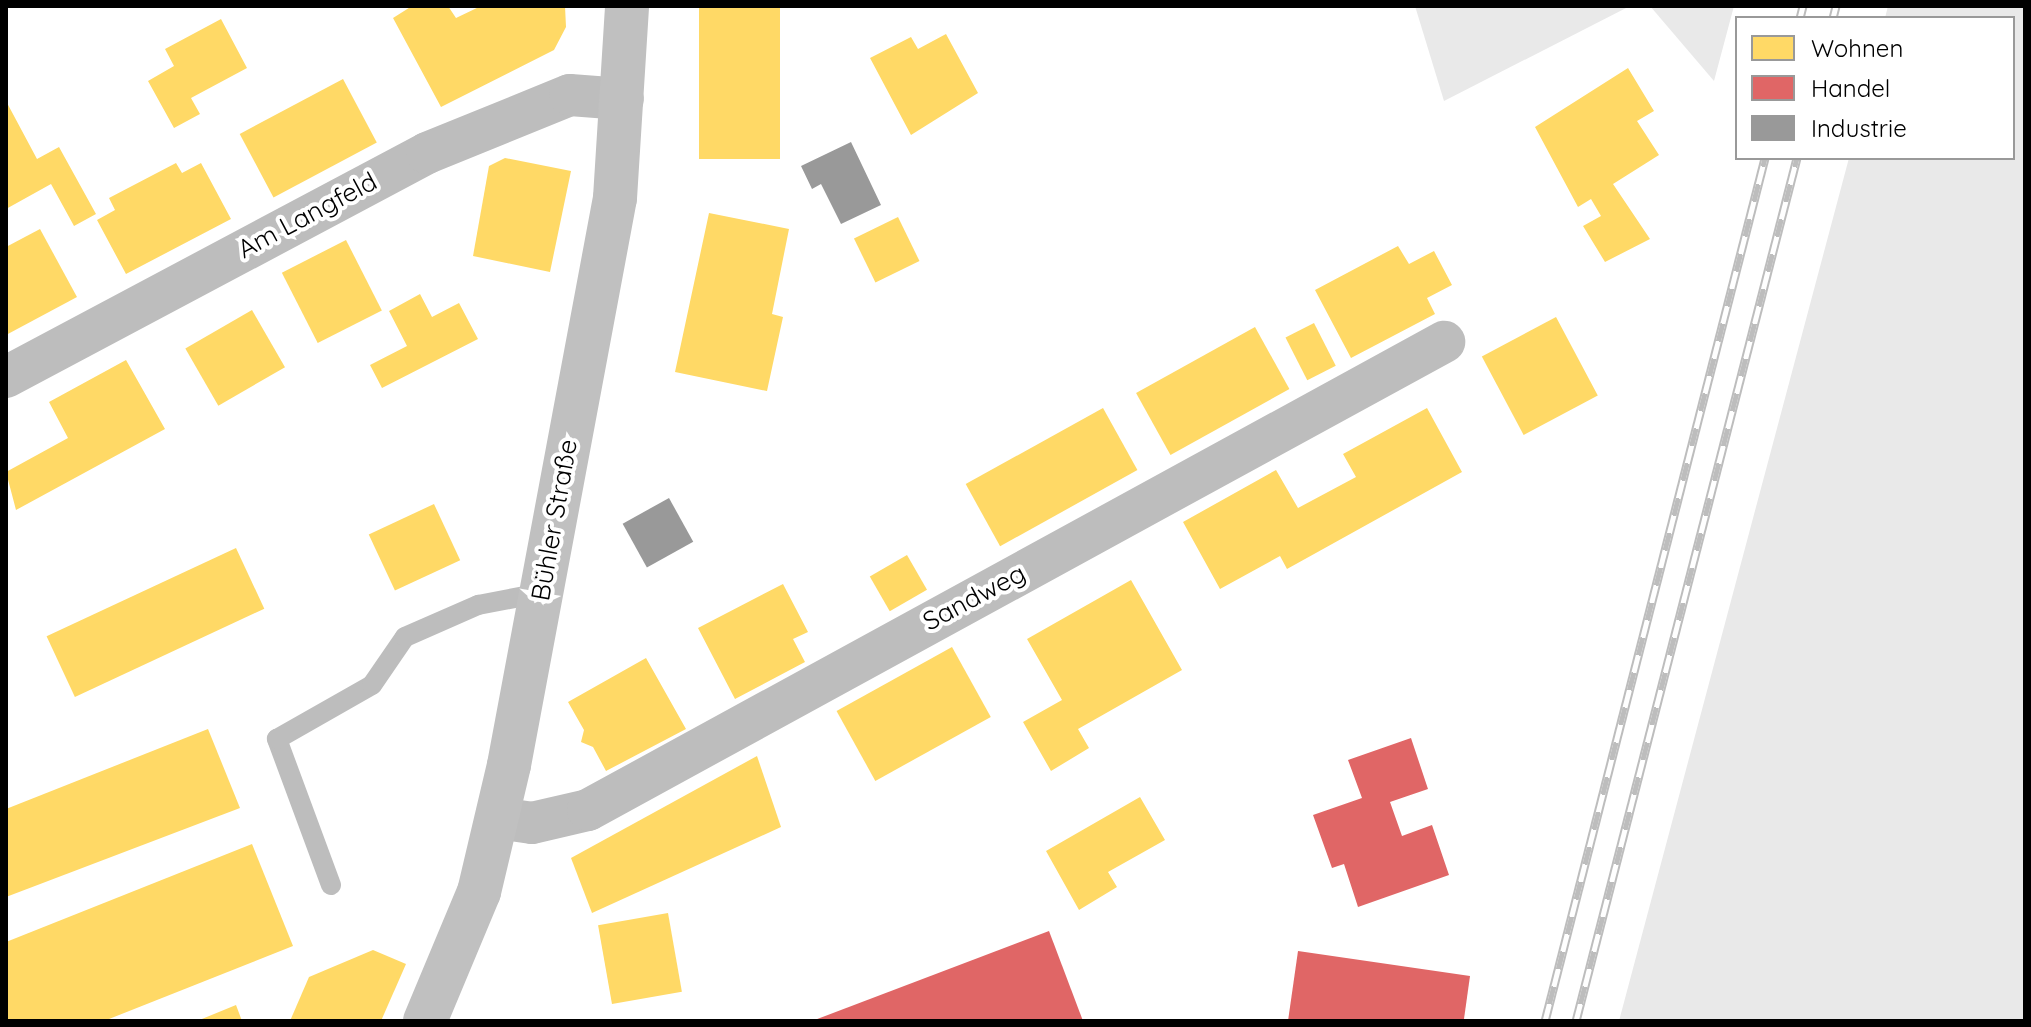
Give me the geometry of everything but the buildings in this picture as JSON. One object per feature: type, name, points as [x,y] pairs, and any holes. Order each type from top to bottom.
[{"type":"main road","name":"Bühler Straße","points":[[425,1021],[479,892],[497,818],[615,198],[627,6]]},
{"type":"street","name":"Am Langfeld","points":[[6,377],[427,153],[570,95],[623,99]]},
{"type":"street","name":"Sandweg","points":[[497,818],[532,823],[588,810],[1444,342]]},
{"type":"lane","points":[[331,885],[277,739],[372,685],[405,637],[478,605],[541,593]]},
{"type":"shaded area","points":[[1415,6],[1630,6],[1444,101]]},
{"type":"shaded area","points":[[1650,6],[1734,6],[1714,81]]},
{"type":"shaded area","points":[[1888,6],[2025,6],[2025,1021],[1619,1021],[1848,160],[2015,160],[2015,16],[1886,16]]},
{"type":"railway","points":[[1800,16],[1803,6]]},
{"type":"railway","points":[[1834,16],[1836,6]]},
{"type":"railway","points":[[1545,1021],[1764,160]]},
{"type":"railway","points":[[1576,1021],[1796,160]]}]
